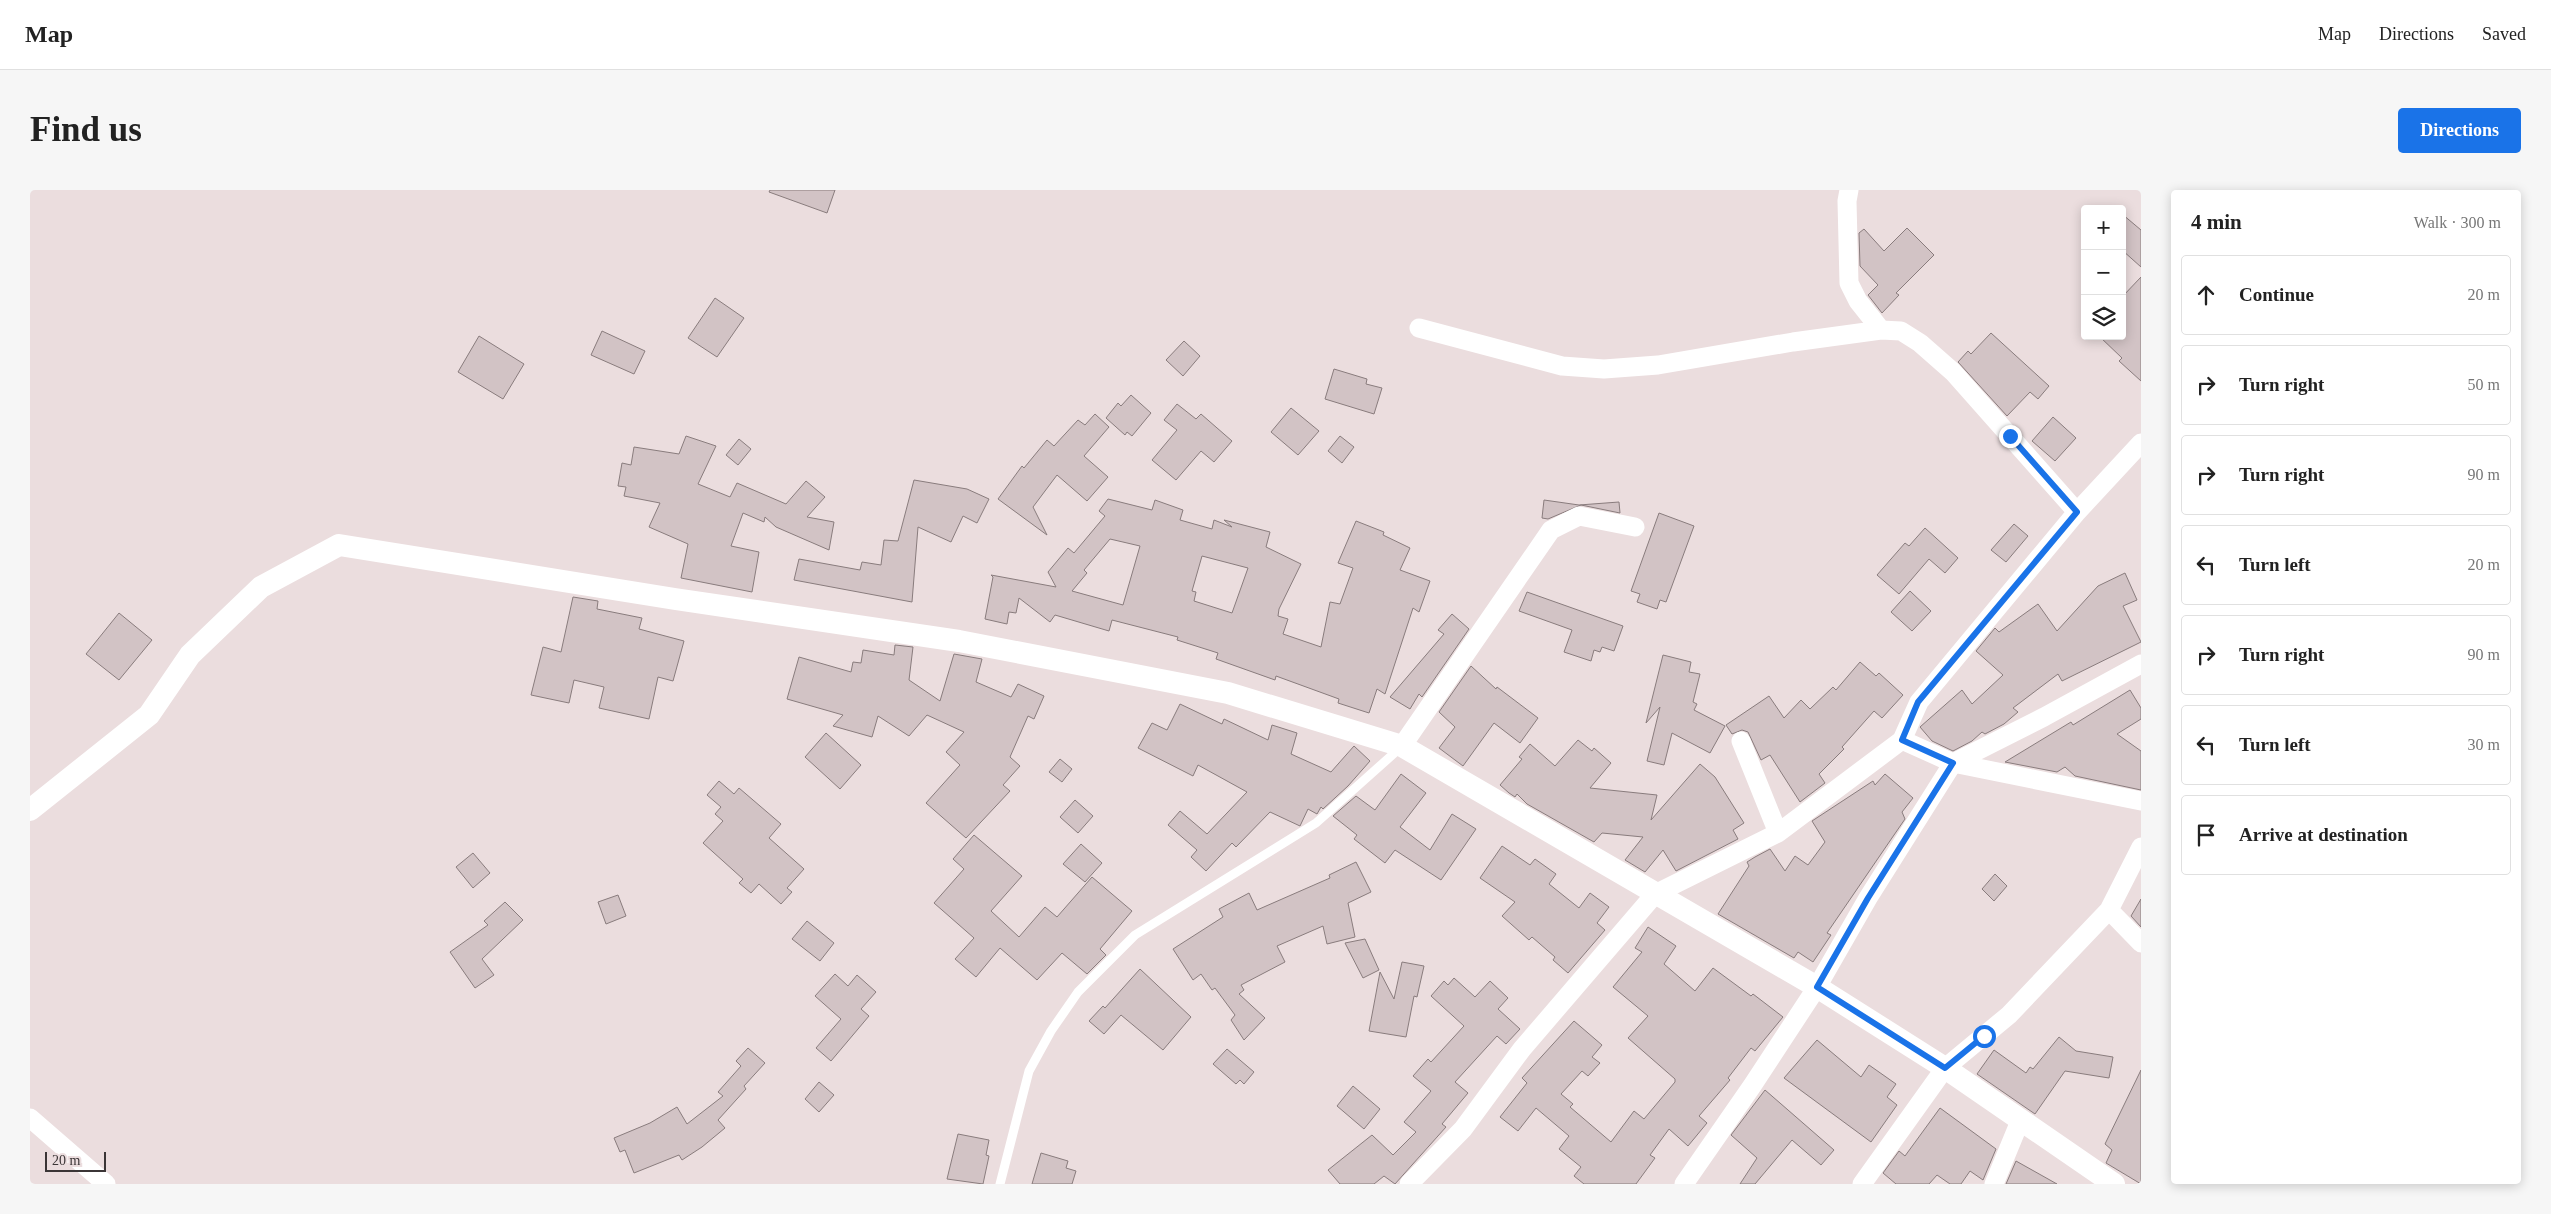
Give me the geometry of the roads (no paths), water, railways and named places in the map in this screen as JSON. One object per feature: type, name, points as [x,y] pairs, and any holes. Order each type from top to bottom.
[{"type":"street","points":[[1849,190],[1846,201],[1849,283],[1858,301],[1881,330]]},
{"type":"street","points":[[1419,328],[1562,366],[1604,370],[1658,365],[1793,342],[1881,330],[1901,331],[1953,372],[2077,512]]},
{"type":"street","points":[[1410,1184],[1463,1129],[1522,1049],[1655,894],[1778,832],[1902,740],[1918,702],[2077,512],[2141,443]]},
{"type":"street","points":[[1402,746],[1552,530],[1579,516],[1635,527]]},
{"type":"street","points":[[30,810],[46,800],[149,715],[190,655],[261,587],[339,545],[675,600],[969,643],[1228,694],[1402,746],[1817,987],[1945,1068],[2114,1184]]},
{"type":"street","points":[[1684,1184],[1752,1086],[1817,987],[1868,898],[1953,763],[2044,717],[2141,664]]},
{"type":"street","points":[[1902,740],[1953,763],[2141,801]]},
{"type":"street","points":[[1741,741],[1778,832]]},
{"type":"street","points":[[1862,1184],[1945,1068],[2009,1015],[2109,910],[2141,847]]},
{"type":"street","points":[[2109,910],[2141,943]]},
{"type":"street","points":[[30,1118],[106,1184]]},
{"type":"street","points":[[1994,1184],[2020,1121]]},
{"type":"lane","points":[[1000,1184],[1029,1071],[1051,1031],[1078,992],[1135,935],[1316,823],[1402,746]]}]
